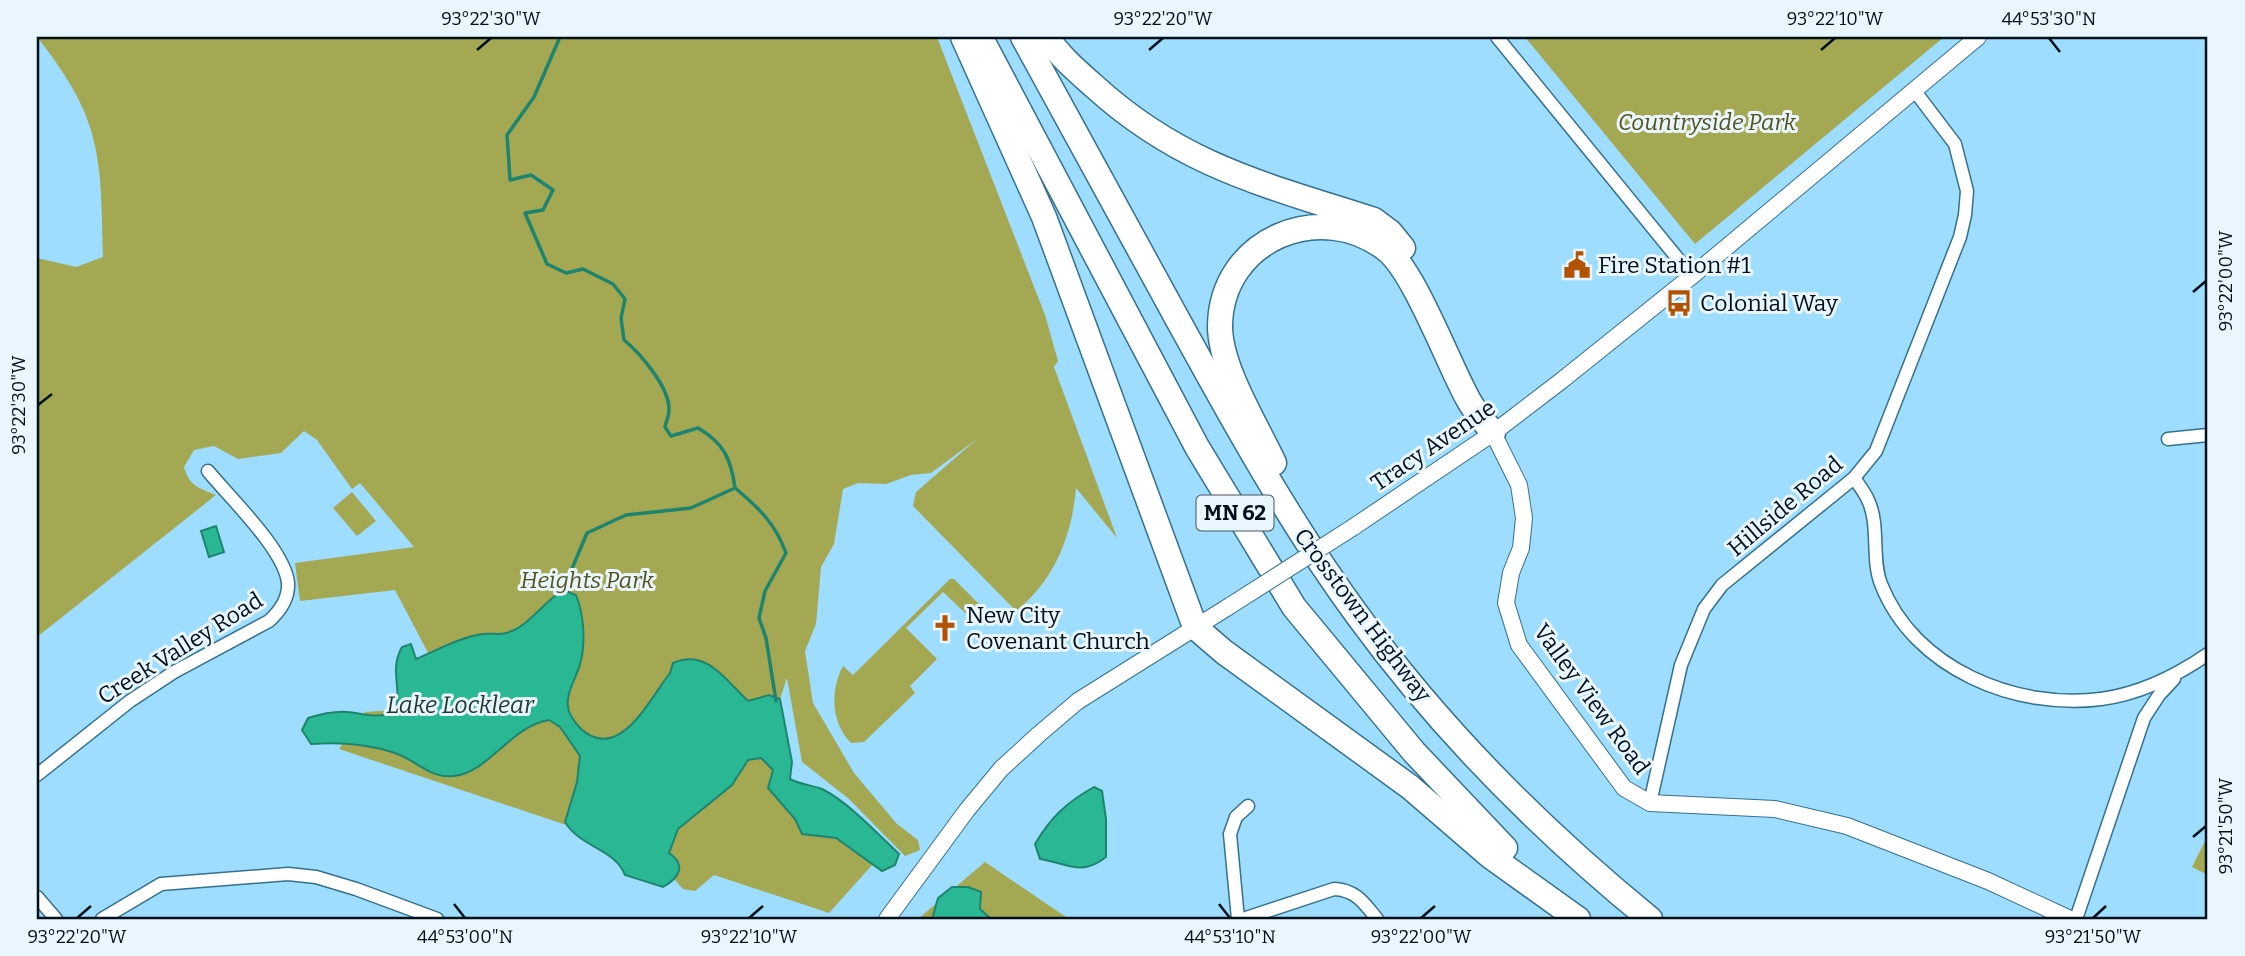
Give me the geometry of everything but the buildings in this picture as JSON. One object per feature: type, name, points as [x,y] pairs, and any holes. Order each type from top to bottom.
[{"type":"highway","points":[[963,37],[1044,218],[1195,627],[1224,652],[1410,787],[1490,856],[1578,919]]},
{"type":"highway","name":"Crosstown Highway","points":[[980,37],[1197,447],[1294,607],[1353,681],[1482,826],[1588,919]]},
{"type":"highway","name":"Crosstown Highway","points":[[1023,37],[1254,457],[1324,568],[1430,706],[1523,807],[1650,919]]},
{"type":"highway","points":[[1047,37],[1076,69],[1129,117],[1188,155],[1291,195],[1374,220],[1390,232],[1415,261],[1428,285],[1493,433]]},
{"type":"highway","points":[[1389,656],[1279,473],[1226,361],[1220,324],[1234,275],[1262,245],[1282,232],[1300,228],[1336,229],[1377,243],[1399,264],[1469,402],[1493,433]]},
{"type":"street","points":[[1497,37],[1692,276]]},
{"type":"street","name":"Tracy Avenue","points":[[887,919],[967,810],[1001,769],[1078,701],[1352,527],[1493,433],[1692,276],[1978,37]]},
{"type":"street","name":"Hillside Road","points":[[1650,803],[1681,665],[1704,609],[1729,579],[1854,478],[1876,451],[1887,429],[1965,215],[1967,191],[1955,144],[1914,90]]},
{"type":"street","name":"Valley View Road","points":[[1493,433],[1519,485],[1524,518],[1521,548],[1511,573],[1506,603],[1519,645],[1624,788],[1650,803],[1775,808],[1811,816],[1911,849],[2070,919]]},
{"type":"street","points":[[2168,439],[2208,435]]},
{"type":"street","name":"Creek Valley Road","points":[[37,775],[130,701],[174,672],[269,621],[280,611],[288,586],[282,565],[208,471]]},
{"type":"street","points":[[1854,478],[1870,502],[1880,583],[1894,610],[1914,636],[1938,657],[1964,674],[2031,698],[2066,701],[2102,699],[2147,687],[2205,656]]},
{"type":"street","points":[[2076,919],[2144,718],[2159,695],[2178,675],[2205,656]]},
{"type":"street","points":[[1238,919],[1230,834],[1236,817],[1248,806]]},
{"type":"street","points":[[102,919],[161,884],[288,874],[316,877],[356,889],[437,919]]},
{"type":"street","name":"Tracy Avenue","points":[[901,919],[916,883]]},
{"type":"street","points":[[1243,919],[1334,889],[1349,890],[1360,898],[1377,919]]},
{"type":"street","points":[[37,897],[56,919]]},
{"type":"green space","name":"Heights Park","points":[[37,37],[937,37],[1045,315],[1058,361],[1054,367],[1117,538],[1076,488],[1066,539],[1059,556],[1041,585],[1016,611],[913,506],[916,492],[977,439],[931,473],[911,475],[886,484],[858,483],[843,489],[834,544],[821,567],[816,624],[805,651],[813,703],[854,773],[897,824],[918,840],[920,850],[905,856],[849,799],[802,762],[787,678],[780,699],[776,697],[781,781],[882,854],[829,913],[714,875],[695,891],[683,889],[675,880],[680,863],[339,749],[365,712],[456,706],[395,590],[300,601],[295,563],[414,547],[360,483],[352,489],[317,440],[304,431],[281,453],[238,459],[214,446],[194,450],[184,467],[186,473],[196,485],[216,495],[37,637],[37,258],[76,267],[103,257],[101,191],[94,140],[74,92]]},
{"type":"green space","name":"Countryside Park","points":[[1525,37],[1944,37],[1695,244]]},
{"type":"green space","points":[[352,492],[376,521],[357,536],[333,508]]},
{"type":"green space","points":[[950,579],[954,579],[981,606],[986,616],[977,624],[943,592],[906,628],[937,659],[910,686],[915,693],[864,742],[851,743],[839,726],[836,716],[836,685],[843,666],[853,675]]},
{"type":"green space","points":[[2208,835],[2208,875],[2192,867]]},
{"type":"green space","points":[[985,862],[1069,919],[918,919]]},
{"type":"water","points":[[216,526],[224,552],[209,557],[201,531]]},
{"type":"water","name":"Lake Locklear","points":[[563,590],[576,595],[582,620],[582,656],[568,704],[571,715],[580,728],[594,737],[608,739],[620,733],[643,711],[670,673],[673,663],[696,660],[706,663],[724,676],[748,701],[769,695],[780,699],[792,762],[790,779],[832,794],[852,810],[899,854],[895,865],[882,871],[836,838],[802,834],[795,819],[768,788],[773,770],[761,758],[748,760],[732,785],[678,829],[669,853],[678,862],[679,871],[673,880],[663,887],[625,875],[613,859],[572,831],[565,822],[577,782],[580,756],[560,727],[549,720],[523,731],[478,767],[454,776],[438,775],[403,756],[374,748],[311,744],[302,730],[308,718],[327,713],[347,712],[377,716],[396,712],[396,663],[402,647],[411,644],[416,659],[466,638],[506,633],[529,620]]},
{"type":"water","points":[[1094,787],[1102,791],[1106,819],[1106,857],[1097,863],[1081,867],[1040,859],[1035,844],[1047,826],[1076,798]]},
{"type":"water","points":[[952,887],[968,887],[981,892],[980,909],[991,919],[932,919],[938,898]]},
{"type":"waterway","points":[[560,37],[534,97],[507,135],[510,180],[531,175],[553,190],[543,210],[525,213],[547,264],[566,273],[583,269],[613,284],[625,299],[621,318],[624,340],[646,362],[665,392],[669,410],[665,427],[671,436],[698,428],[714,440],[725,453],[735,488],[752,502],[782,542],[786,553],[765,591],[759,618],[766,638],[776,701]]},
{"type":"waterway","points":[[563,590],[587,533],[626,515],[691,508],[735,488]]},
{"type":"place","name":"Fire Station #1","points":[[1577,265]]},
{"type":"place","name":"Colonial Way","points":[[1679,303]]},
{"type":"place","name":"New City Covenant Church","points":[[945,628]]}]
